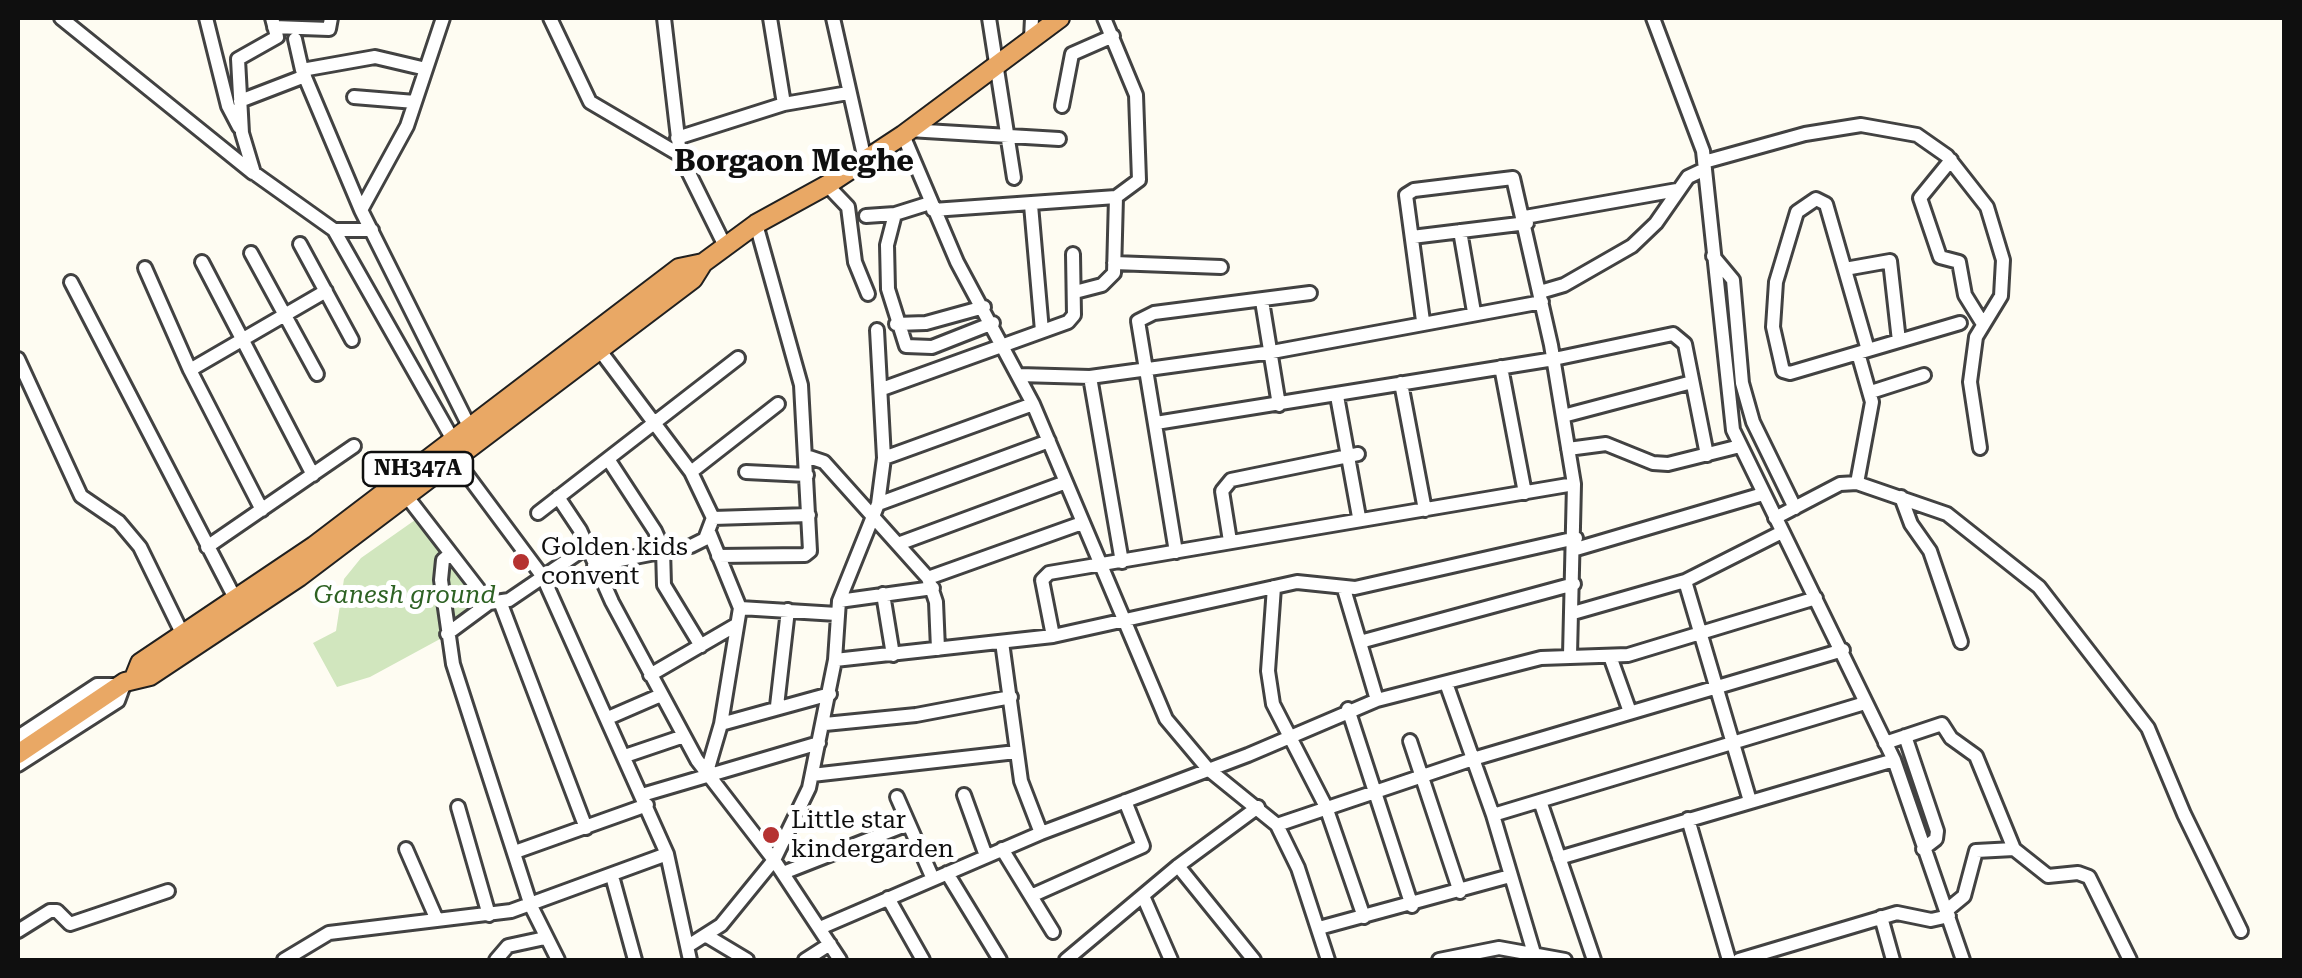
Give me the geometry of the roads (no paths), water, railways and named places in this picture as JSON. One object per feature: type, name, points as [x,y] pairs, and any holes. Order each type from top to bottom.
[{"type":"highway","name":"NH347A","points":[[125,683],[138,665],[240,608],[408,498],[458,453],[471,430],[679,268],[703,262],[756,224],[827,185],[906,133],[1060,18]]},
{"type":"highway","name":"NH347A","points":[[18,754],[125,683],[148,677],[693,279],[703,262]]},
{"type":"street","points":[[61,18],[254,173],[334,230],[458,453],[543,578],[667,854],[689,953],[734,912],[774,860],[801,808],[812,775],[836,660],[838,608],[878,504],[884,458],[877,330]]},
{"type":"street","points":[[206,18],[228,106],[242,133],[254,173]]},
{"type":"street","points":[[242,133],[238,59],[277,37],[273,22],[329,29],[331,18]]},
{"type":"street","points":[[361,210],[406,126],[443,18]]},
{"type":"street","points":[[550,18],[590,102],[680,156]]},
{"type":"street","points":[[664,18],[680,156],[725,246]]},
{"type":"street","points":[[770,18],[784,104]]},
{"type":"street","points":[[833,18],[865,160]]},
{"type":"street","points":[[989,18],[1014,178]]},
{"type":"street","points":[[1031,38],[1032,18]]},
{"type":"street","points":[[866,216],[932,206],[1031,205],[1116,197],[1142,172],[1136,95],[1104,18]]},
{"type":"street","points":[[1654,18],[1704,166],[1724,372],[1740,446],[1894,760],[1963,960]]},
{"type":"street","points":[[1062,106],[1072,54],[1113,36]]},
{"type":"street","points":[[294,38],[304,73],[361,210],[471,430]]},
{"type":"street","points":[[240,101],[304,73],[376,57],[426,69]]},
{"type":"street","points":[[677,138],[784,104],[848,93]]},
{"type":"street","points":[[354,97],[414,102]]},
{"type":"street","points":[[1019,375],[1090,377],[1272,352],[1540,297],[1632,246],[1656,223],[1676,190],[1704,166],[1805,134],[1862,125],[1918,135],[1951,160],[1986,207],[2003,260],[2001,296],[1976,336],[1970,382],[1980,448]]},
{"type":"street","points":[[1059,139],[906,133],[932,206],[1050,441],[1098,566],[1166,719],[1208,769],[1277,825],[1320,928],[1328,960]]},
{"type":"street","points":[[1951,160],[1920,198],[1940,257],[1959,262],[1965,295],[1983,324]]},
{"type":"street","points":[[1423,322],[1405,200],[1414,190],[1508,177],[1517,183],[1526,220],[1574,484],[1576,544],[1570,655]]},
{"type":"street","points":[[827,185],[848,207],[855,262],[868,294]]},
{"type":"street","points":[[1412,237],[1526,220],[1676,190]]},
{"type":"street","points":[[1074,292],[1109,280],[1114,263],[1116,197]]},
{"type":"street","points":[[1857,483],[1871,392],[1863,352],[1844,270],[1826,204],[1816,199],[1794,217],[1776,282],[1773,327],[1786,373],[1863,352],[1960,322]]},
{"type":"street","points":[[1031,205],[1042,331]]},
{"type":"street","points":[[895,214],[886,256],[888,290],[906,346],[916,350],[949,342],[992,324]]},
{"type":"street","points":[[718,556],[808,554],[801,385],[756,224]]},
{"type":"street","points":[[334,230],[372,230]]},
{"type":"street","points":[[1460,231],[1474,312]]},
{"type":"street","points":[[300,244],[352,340]]},
{"type":"street","points":[[251,252],[317,374]]},
{"type":"street","points":[[882,390],[1072,319],[1074,254]]},
{"type":"street","points":[[1713,256],[1733,280],[1742,383],[1752,422],[1795,508]]},
{"type":"street","points":[[1844,270],[1890,261],[1899,341]]},
{"type":"street","points":[[202,262],[312,474]]},
{"type":"street","points":[[1114,263],[1221,268]]},
{"type":"street","points":[[145,268],[190,370],[262,510]]},
{"type":"street","points":[[71,282],[240,608]]},
{"type":"street","points":[[190,370],[326,291]]},
{"type":"street","points":[[1176,552],[1137,324],[1142,317],[1310,293]]},
{"type":"street","points":[[1262,301],[1279,405]]},
{"type":"street","points":[[896,324],[926,323],[984,307]]},
{"type":"street","points":[[1156,423],[1554,359],[1674,334],[1685,344],[1707,455]]},
{"type":"street","points":[[598,348],[691,472],[718,556],[740,608],[708,776]]},
{"type":"street","points":[[18,358],[81,496],[118,522],[140,547],[184,637]]},
{"type":"street","points":[[538,512],[738,358]]},
{"type":"street","points":[[1501,367],[1524,493]]},
{"type":"street","points":[[1871,392],[1924,374]]},
{"type":"street","points":[[1090,377],[1122,562]]},
{"type":"street","points":[[1563,416],[1692,382]]},
{"type":"street","points":[[1401,383],[1425,510]]},
{"type":"street","points":[[1337,396],[1352,456],[1359,517]]},
{"type":"street","points":[[691,472],[778,404]]},
{"type":"street","points":[[884,458],[1033,404]]},
{"type":"street","points":[[878,504],[1050,441]]},
{"type":"street","points":[[1568,448],[1606,444],[1653,463],[1668,464],[1740,446]]},
{"type":"street","points":[[207,548],[354,446]]},
{"type":"street","points":[[806,456],[824,462],[931,583],[938,649]]},
{"type":"street","points":[[1230,541],[1224,484],[1241,476],[1352,456]]},
{"type":"street","points":[[608,458],[663,549],[664,585],[700,646]]},
{"type":"street","points":[[746,472],[806,475]]},
{"type":"street","points":[[898,544],[1066,482]]},
{"type":"street","points":[[1775,518],[1840,484],[1857,483],[1948,514],[2045,594],[2148,728],[2184,814],[2241,930]]},
{"type":"street","points":[[1053,636],[1043,577],[1359,517],[1425,510],[1574,484]]},
{"type":"street","points":[[836,660],[1053,636],[1310,581],[1344,589],[1576,544],[1763,494]]},
{"type":"street","points":[[558,497],[588,547],[650,676],[708,776],[774,860],[840,960]]},
{"type":"street","points":[[1901,497],[1938,568],[1961,642]]},
{"type":"street","points":[[408,498],[450,554],[495,604],[586,828]]},
{"type":"street","points":[[594,565],[690,546],[711,525],[808,515]]},
{"type":"street","points":[[740,608],[838,608],[931,583],[1082,523]]},
{"type":"street","points":[[1573,613],[1686,582],[1782,532]]},
{"type":"street","points":[[447,634],[588,547]]},
{"type":"street","points":[[450,554],[441,569],[447,634],[531,906],[558,960]]},
{"type":"street","points":[[1686,582],[1750,801]]},
{"type":"street","points":[[1360,642],[1574,584]]},
{"type":"street","points":[[1274,587],[1270,691],[1326,807],[1364,917]]},
{"type":"street","points":[[1344,589],[1377,700]]},
{"type":"street","points":[[884,594],[893,655]]},
{"type":"street","points":[[820,928],[1041,833],[1377,700],[1541,658],[1570,655],[1611,659],[1816,598]]},
{"type":"street","points":[[777,706],[788,610]]},
{"type":"street","points":[[650,676],[736,624]]},
{"type":"street","points":[[1002,642],[1016,752],[1041,833]]},
{"type":"street","points":[[1277,825],[1472,759],[1842,650]]},
{"type":"street","points":[[1611,659],[1630,712]]},
{"type":"street","points":[[18,738],[97,685],[125,683],[118,701],[18,765]]},
{"type":"street","points":[[1446,683],[1493,815],[1535,956]]},
{"type":"street","points":[[608,718],[661,694]]},
{"type":"street","points":[[720,724],[830,694]]},
{"type":"street","points":[[825,724],[916,715],[1011,697]]},
{"type":"street","points":[[1493,815],[1866,703]]},
{"type":"street","points":[[1348,710],[1412,906]]},
{"type":"street","points":[[1886,743],[1942,724],[1950,738],[1973,752],[2014,848],[2043,874],[2089,877],[2130,960]]},
{"type":"street","points":[[625,756],[684,736]]},
{"type":"street","points":[[1905,736],[1937,831],[1936,839],[1923,849]]},
{"type":"street","points":[[1410,741],[1460,892]]},
{"type":"street","points":[[515,852],[586,828],[708,776],[818,743]]},
{"type":"street","points":[[812,775],[1016,752]]},
{"type":"street","points":[[1559,858],[1894,760]]},
{"type":"street","points":[[964,795],[986,856]]},
{"type":"street","points":[[897,797],[933,879]]},
{"type":"street","points":[[1031,896],[1143,846],[1125,800]]},
{"type":"street","points":[[1540,802],[1594,960]]},
{"type":"street","points":[[458,807],[489,915]]},
{"type":"street","points":[[1068,960],[1178,866],[1258,807]]},
{"type":"street","points":[[1688,819],[1729,960]]},
{"type":"street","points":[[783,873],[908,824]]},
{"type":"street","points":[[1739,960],[1897,913],[1931,920],[1948,913],[1964,896],[1976,851],[2014,848]]},
{"type":"street","points":[[406,849],[436,920]]},
{"type":"street","points":[[1002,849],[1053,932]]},
{"type":"street","points":[[284,960],[329,933],[489,915],[531,906],[667,854]]},
{"type":"street","points":[[1178,866],[1251,960]]},
{"type":"street","points":[[947,873],[1000,960]]},
{"type":"street","points":[[612,876],[634,960]]},
{"type":"street","points":[[1320,928],[1412,906],[1510,876]]},
{"type":"street","points":[[18,931],[50,911],[56,911],[70,924],[168,891]]},
{"type":"street","points":[[1143,896],[1171,960]]},
{"type":"street","points":[[888,898],[923,960]]},
{"type":"street","points":[[1881,917],[1893,960]]},
{"type":"street","points":[[708,936],[748,960]]},
{"type":"street","points":[[496,960],[508,946],[545,938]]},
{"type":"street","points":[[805,960],[830,944]]},
{"type":"street","points":[[1439,960],[1499,948],[1565,960]]},
{"type":"place","name":"Golden kids convent","points":[[521,562]]},
{"type":"place","name":"Little star kindergarden","points":[[771,835]]},
{"type":"district","name":"Borgaon Meghe","points":[[794,162]]},
{"type":"park label","name":"Ganesh ground","points":[[405,596]]}]
